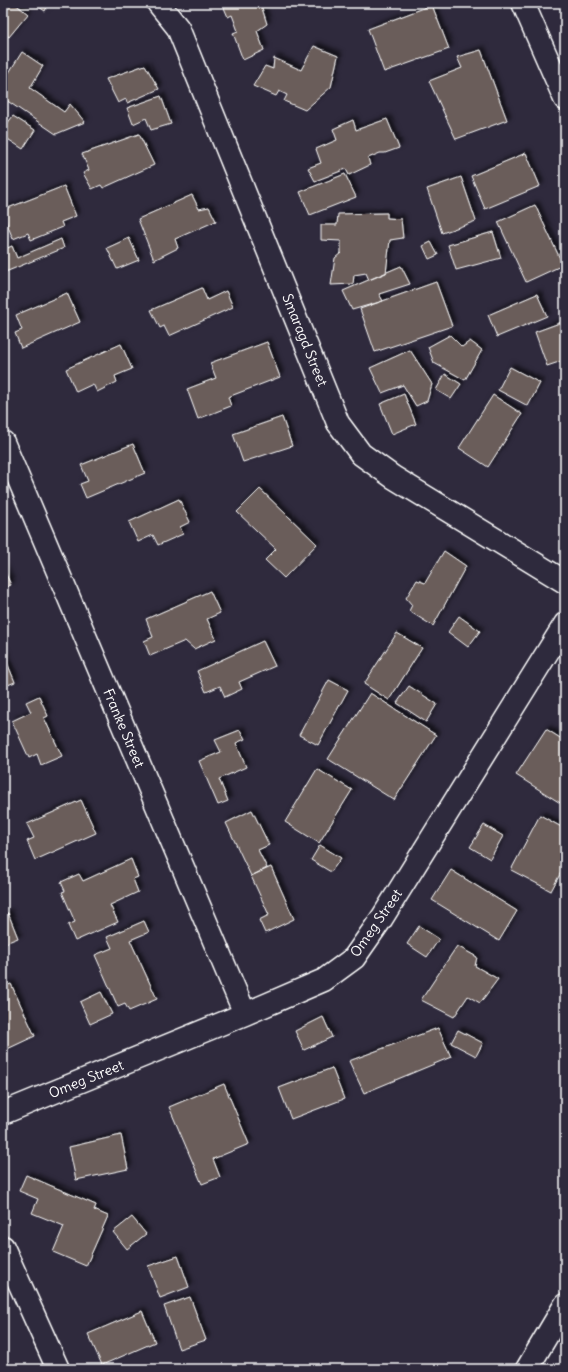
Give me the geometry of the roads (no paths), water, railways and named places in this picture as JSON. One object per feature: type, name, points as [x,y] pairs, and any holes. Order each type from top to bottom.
[{"type":"street","name":"Smaragd Street","points":[[158,3],[178,28],[338,423],[361,454],[388,473],[565,582]]},
{"type":"street","points":[[523,3],[565,99]]},
{"type":"street","name":"Franke Street","points":[[3,442],[245,1014]]},
{"type":"street","name":"Omeg Street","points":[[3,1113],[324,980],[354,958],[382,918],[565,624]]},
{"type":"street","points":[[3,1248],[58,1369]]},
{"type":"street","points":[[527,1369],[565,1305]]}]
